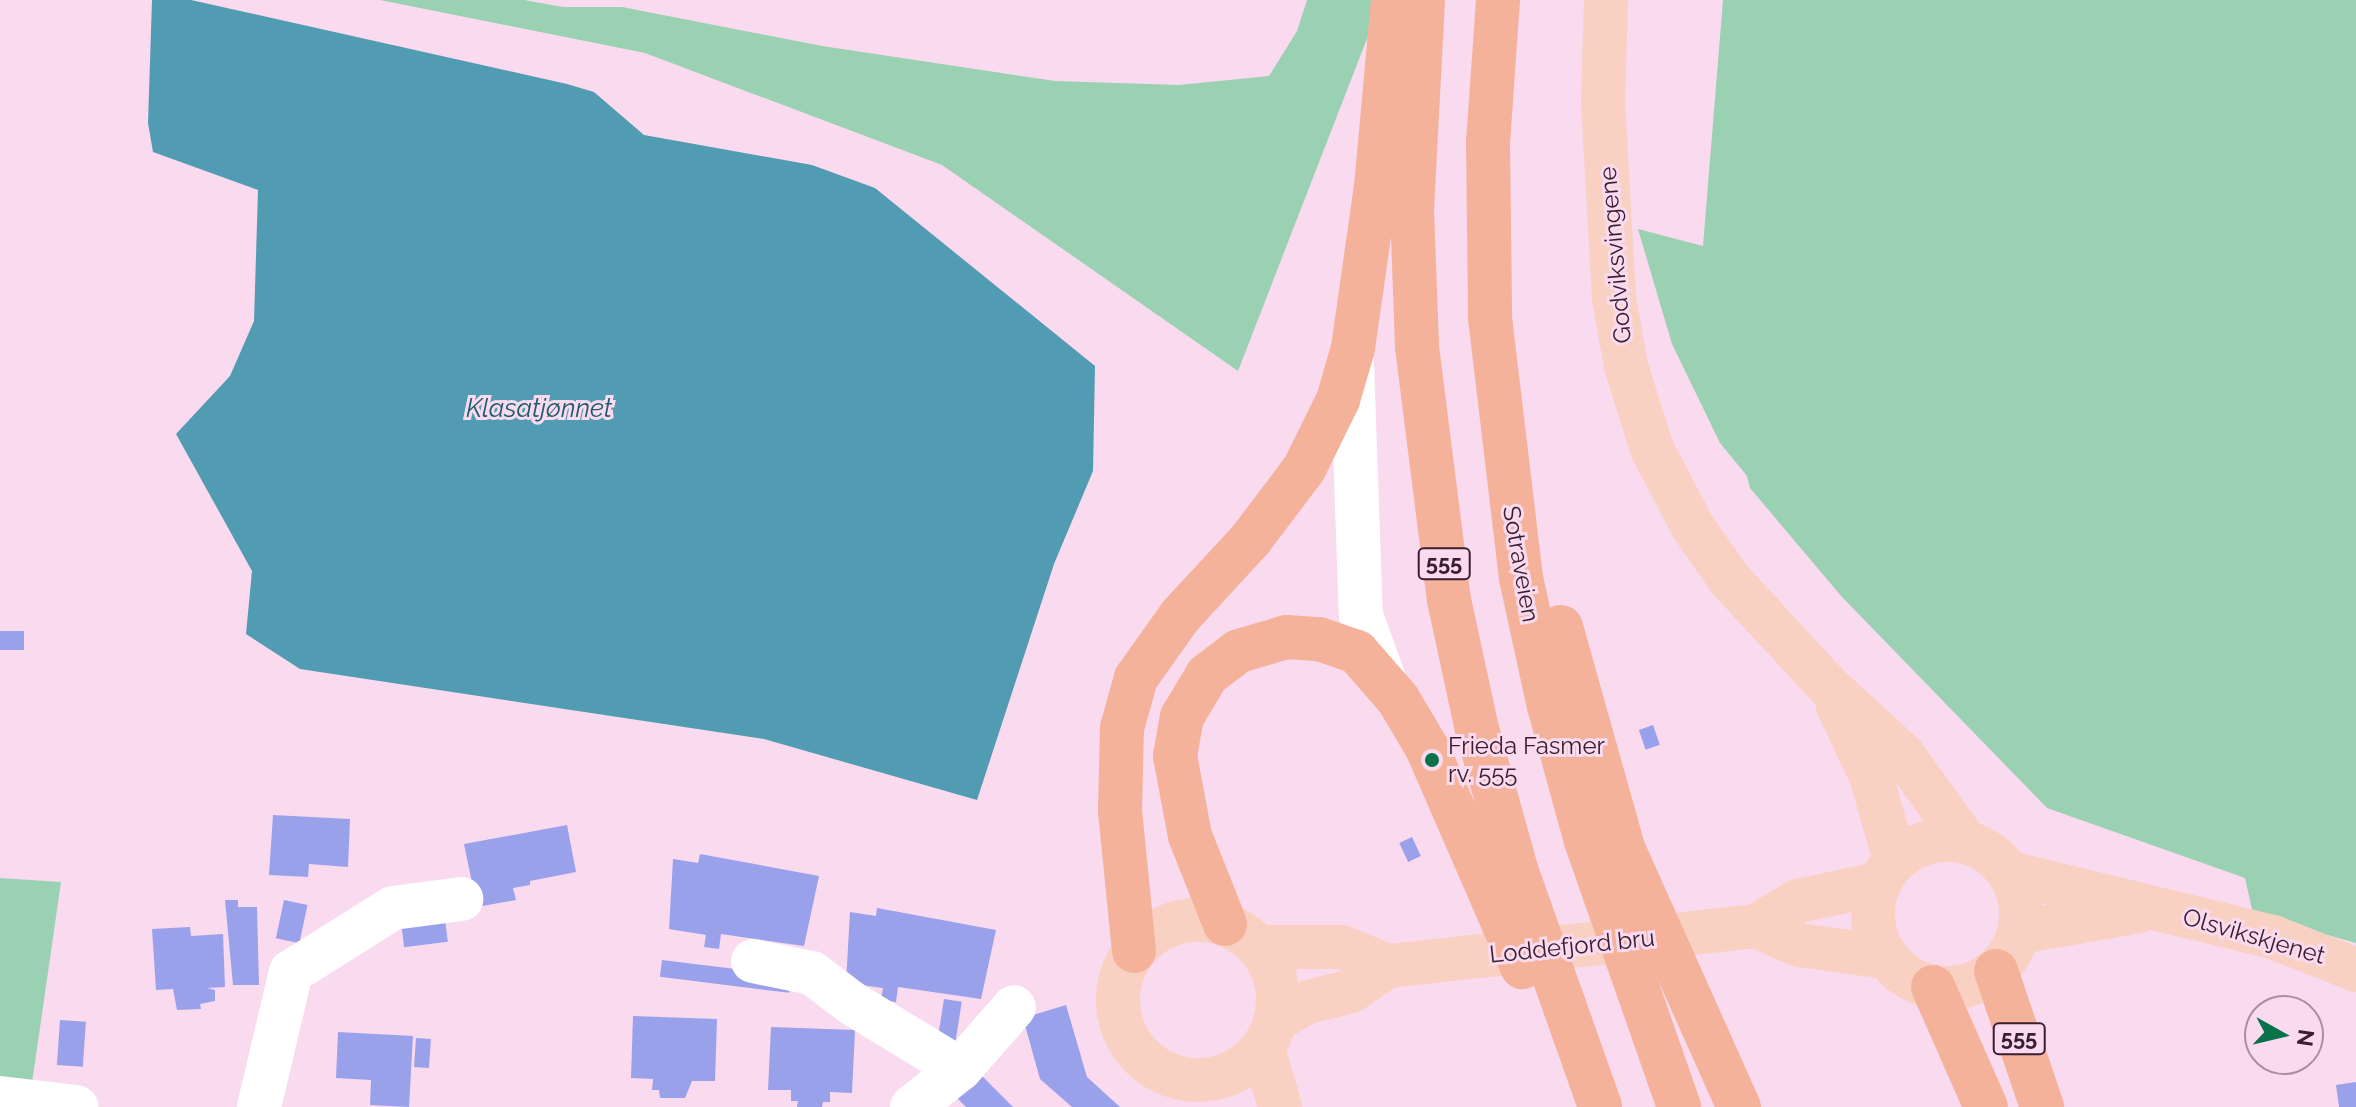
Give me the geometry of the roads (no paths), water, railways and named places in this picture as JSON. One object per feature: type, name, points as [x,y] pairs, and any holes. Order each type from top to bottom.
[{"type":"highway","points":[[1134,951],[1120,810],[1122,728],[1136,678],[1180,616],[1251,539],[1304,469],[1338,400],[1353,348],[1376,187],[1393,0]]},
{"type":"highway","name":"555","points":[[1423,0],[1412,209],[1417,347],[1449,600],[1477,729],[1517,872],[1600,1107]]},
{"type":"highway","name":"Sotraveien","points":[[1498,0],[1488,143],[1494,357],[1521,578],[1549,706],[1586,841],[1679,1107]]},
{"type":"highway","points":[[1494,357],[1526,411],[1545,559],[1623,848],[1739,1107]]},
{"type":"highway","points":[[1242,936],[1190,836],[1175,756],[1182,717],[1207,675],[1239,651],[1287,637],[1319,639],[1357,652],[1385,682],[1427,748],[1517,954],[1574,1107]]},
{"type":"highway","name":"555","points":[[1996,971],[2042,1107]]},
{"type":"highway","name":"555","points":[[1933,987],[1986,1107]]},
{"type":"main road","name":"Godviksvingene","points":[[1606,0],[1603,102],[1614,298],[1626,366],[1652,449],[1693,527],[1730,580],[1828,686],[1903,755],[1965,841]]},
{"type":"main road","name":"Godviksvingene","points":[[1828,686],[1871,776],[1887,872]]},
{"type":"main road","points":[[1756,926],[1798,901],[1887,872],[1916,846],[1940,839],[1965,841],[1997,858],[2010,873],[2022,912],[2020,932],[1996,971],[1955,988],[1933,987],[1899,971],[1887,957],[1875,934],[1872,909],[1887,872]]},
{"type":"main road","name":"Olsvikskjenet","points":[[2010,873],[2273,937],[2356,970]]},
{"type":"main road","name":"Olsvikskjenet","points":[[2020,932],[2149,909]]},
{"type":"main road","points":[[1200,919],[1242,936],[1341,947],[1388,966],[1351,991],[1305,1003],[1227,1076],[1193,1093],[1139,1056],[1121,1023],[1120,980],[1134,951],[1175,923],[1200,919]]},
{"type":"main road","points":[[1756,926],[1799,945],[1887,957]]},
{"type":"main road","name":"Loddefjord bru","points":[[1388,966],[1756,926]]},
{"type":"main road","points":[[1242,936],[1277,981],[1270,1034],[1280,1107]]},
{"type":"street","points":[[1353,348],[1351,417],[1360,601],[1385,682]]},
{"type":"street","points":[[259,1107],[291,972],[393,908],[461,899]]},
{"type":"street","points":[[753,961],[812,973],[960,1069]]},
{"type":"street","points":[[912,1107],[960,1069],[1014,1007]]},
{"type":"street","points":[[0,1098],[76,1107]]},
{"type":"water","name":"Klasatjønnet","points":[[152,0],[191,0],[567,84],[594,92],[644,135],[812,165],[875,188],[1095,366],[1093,471],[1054,564],[977,800],[764,739],[300,669],[246,634],[252,571],[176,434],[230,376],[254,321],[258,190],[153,152],[148,123]]},
{"type":"place","name":"Frieda Fasmer rv. 555","points":[[1432,760]]}]
